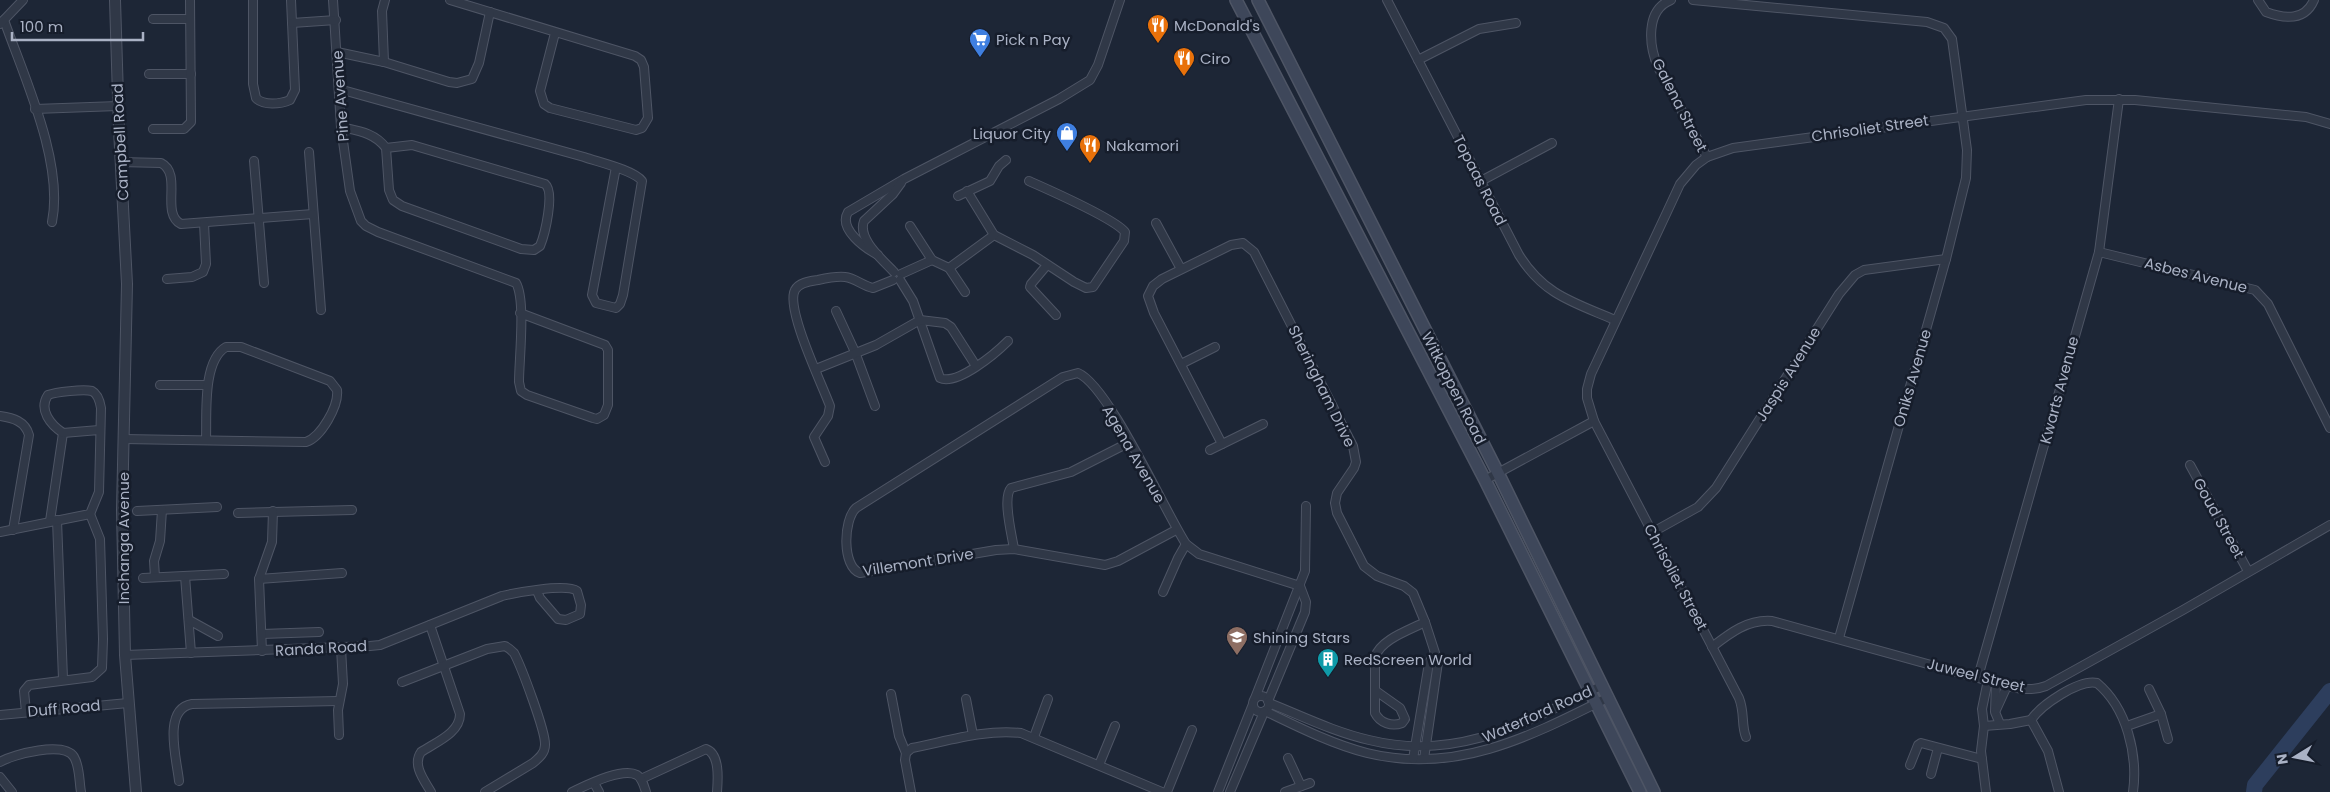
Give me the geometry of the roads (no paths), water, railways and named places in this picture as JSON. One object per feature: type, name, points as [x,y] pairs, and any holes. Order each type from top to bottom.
[{"type":"main road","name":"Witkoppen Road","points":[[1236,0],[1485,480],[1640,792]]},
{"type":"main road","name":"Witkoppen Road","points":[[1258,0],[1498,473],[1603,684],[1654,792]]},
{"type":"street","points":[[23,0],[2,22],[35,109],[52,166],[55,201],[52,222]]},
{"type":"street","name":"Campbell Road","points":[[115,0],[120,162],[128,284]]},
{"type":"street","points":[[153,129],[184,129],[190,125],[190,0]]},
{"type":"street","points":[[253,0],[253,84],[256,98],[259,102],[282,103],[290,100],[295,90],[291,0]]},
{"type":"street","name":"Pine Avenue","points":[[333,0],[336,20],[341,127],[350,191],[358,216],[371,229],[513,280],[519,289],[519,375],[522,391],[527,395],[593,418],[597,419],[604,415],[608,405],[608,350],[605,345],[520,313]]},
{"type":"street","points":[[384,62],[382,11],[385,0]]},
{"type":"street","points":[[450,0],[635,56],[641,60],[644,67],[648,118],[642,128],[636,130],[550,108],[544,104],[540,91],[555,33]]},
{"type":"street","points":[[878,255],[859,241],[848,229],[845,222],[848,212],[904,179],[1035,111],[1090,80],[1098,65],[1120,0]]},
{"type":"street","name":"Topaas Road","points":[[1387,0],[1519,254],[1537,280],[1557,294],[1615,320]]},
{"type":"street","name":"Galena Street","points":[[1671,0],[1661,6],[1655,14],[1652,31],[1653,53],[1658,67],[1707,157]]},
{"type":"street","name":"Oniks Avenue","points":[[1693,0],[1921,21],[1939,25],[1952,38],[1967,150],[1967,171],[1946,258],[1839,638]]},
{"type":"street","points":[[2258,0],[2266,12],[2293,17],[2308,11],[2314,0]]},
{"type":"street","points":[[337,52],[384,62],[457,83],[472,79],[479,62],[490,12]]},
{"type":"street","points":[[153,19],[190,19]]},
{"type":"street","points":[[292,23],[336,20]]},
{"type":"street","points":[[1418,60],[1479,29],[1516,23]]},
{"type":"street","points":[[150,74],[191,74]]},
{"type":"street","points":[[339,89],[616,168],[638,177],[642,181],[623,295],[620,304],[616,308],[596,303],[592,295],[616,168]]},
{"type":"street","name":"Chrisoliet Street","points":[[1746,737],[1741,704],[1594,421],[1588,406],[1587,389],[1591,374],[1680,184],[1692,169],[1707,157],[1718,152],[1742,147],[2069,102],[2119,99],[2292,115],[2330,124]]},
{"type":"street","name":"Kwarts Avenue","points":[[1978,677],[2098,252],[2119,99]]},
{"type":"street","points":[[35,109],[118,106]]},
{"type":"street","points":[[341,127],[364,132],[378,138],[386,148],[389,190],[397,203],[516,248],[531,250],[540,246],[550,200],[550,190],[545,184],[412,145],[386,148]]},
{"type":"street","points":[[1481,181],[1552,143]]},
{"type":"street","points":[[309,152],[321,310]]},
{"type":"street","points":[[958,196],[990,181],[999,166],[1006,160]]},
{"type":"street","points":[[254,161],[264,283]]},
{"type":"street","points":[[120,162],[164,165],[170,176],[174,218],[178,223],[204,223],[313,214]]},
{"type":"street","points":[[904,179],[893,194],[864,221],[862,227],[864,234],[878,255],[907,289],[940,378],[947,380],[955,378],[993,355],[1008,341]]},
{"type":"street","points":[[967,191],[994,235],[1047,264],[1082,287],[1093,287],[1124,241],[1125,232],[1118,225],[1030,181]]},
{"type":"street","points":[[167,279],[192,277],[203,272],[206,264],[204,223]]},
{"type":"street","points":[[1156,223],[1181,269]]},
{"type":"street","points":[[910,226],[932,260],[948,268],[964,292]]},
{"type":"street","points":[[848,229],[862,227]]},
{"type":"street","points":[[948,268],[994,235]]},
{"type":"street","name":"Sheringham Drive","points":[[1222,444],[1154,313],[1148,296],[1155,283],[1238,243],[1246,244],[1254,252],[1354,446],[1356,462],[1354,468],[1335,498],[1335,508],[1340,520],[1364,566],[1377,576],[1404,586],[1412,592],[1425,622],[1438,662],[1424,759]]},
{"type":"street","name":"Asbes Avenue","points":[[2098,252],[2255,290],[2268,304],[2330,428]]},
{"type":"street","name":"Jaspis Avenue","points":[[1653,532],[1698,507],[1716,488],[1838,294],[1854,275],[1869,268],[1946,258]]},
{"type":"street","points":[[825,462],[814,437],[828,416],[830,406],[798,328],[793,301],[796,288],[805,282],[836,277],[851,278],[873,288],[932,260]]},
{"type":"street","points":[[1047,264],[1030,287],[1056,315]]},
{"type":"street","name":"Inchanga Avenue","points":[[128,284],[122,510],[125,654],[136,792]]},
{"type":"street","points":[[836,311],[855,352],[875,406]]},
{"type":"street","points":[[816,369],[883,341],[920,320],[948,324],[955,331],[976,366]]},
{"type":"street","points":[[123,439],[306,442],[316,437],[332,409],[337,394],[335,387],[330,381],[235,346],[226,347],[217,354],[207,385],[206,440]]},
{"type":"street","points":[[1181,364],[1215,347]]},
{"type":"street","name":"Agena Avenue","points":[[1074,373],[1084,375],[1091,382],[1130,442],[1176,530],[1186,544],[1199,554],[1300,586]]},
{"type":"street","name":"Villemont Drive","points":[[1074,373],[1063,377],[851,513],[847,523],[852,568],[860,573],[996,550],[1014,549],[1105,565],[1118,561],[1176,530]]},
{"type":"street","points":[[160,385],[207,385]]},
{"type":"street","points":[[26,712],[24,691],[26,687],[34,683],[92,677],[98,673],[103,662],[100,539],[90,514],[99,492],[101,403],[96,394],[90,391],[59,392],[46,398],[46,411],[49,422],[63,433],[100,430]]},
{"type":"street","points":[[0,416],[20,422],[25,426],[29,435],[13,530]]},
{"type":"street","points":[[1485,480],[1594,421]]},
{"type":"street","points":[[1210,450],[1263,424]]},
{"type":"street","points":[[63,433],[53,520],[63,680]]},
{"type":"street","points":[[1014,549],[1007,501],[1008,492],[1011,488],[1072,472],[1130,442]]},
{"type":"street","name":"Goud Street","points":[[2190,465],[2248,570]]},
{"type":"street","points":[[1218,792],[1305,571],[1306,506]]},
{"type":"street","points":[[137,511],[217,507]]},
{"type":"street","points":[[155,578],[154,561],[160,541],[162,510]]},
{"type":"street","points":[[238,513],[352,510]]},
{"type":"street","points":[[262,651],[260,579],[272,542],[273,511]]},
{"type":"street","points":[[0,532],[90,514]]},
{"type":"street","name":"Juweel Street","points":[[1712,646],[1745,625],[1766,620],[1839,638],[1996,683],[2027,690],[2046,686],[2183,610],[2248,570],[2330,524]]},
{"type":"street","points":[[1163,592],[1186,544]]},
{"type":"street","points":[[143,578],[224,574]]},
{"type":"street","points":[[260,579],[342,574]]},
{"type":"street","points":[[185,576],[191,653]]},
{"type":"street","points":[[1230,792],[1305,612],[1306,602],[1300,586]]},
{"type":"street","name":"Randa Road","points":[[125,654],[342,648],[380,644],[502,596],[537,591],[574,589],[577,591],[582,605],[580,614],[566,620],[558,619],[540,598],[537,591]]},
{"type":"street","points":[[189,620],[218,636]]},
{"type":"street","points":[[1376,691],[1402,711],[1405,719],[1402,723],[1392,724],[1378,718],[1374,707],[1376,691],[1374,663],[1378,651],[1387,643],[1425,622]]},
{"type":"street","points":[[430,625],[459,708],[460,719],[451,732],[418,756],[418,766],[431,792]]},
{"type":"street","points":[[262,634],[319,632]]},
{"type":"street","points":[[402,682],[487,649],[508,647],[517,660],[545,742],[540,758],[485,792]]},
{"type":"street","points":[[339,735],[338,702],[343,673],[342,648]]},
{"type":"street","points":[[1273,654],[1286,659]]},
{"type":"street","points":[[1413,759],[1429,663],[1434,654]]},
{"type":"street","points":[[1986,792],[1982,759],[1984,726],[1982,709],[1988,680]]},
{"type":"street","points":[[1996,683],[1995,712],[2000,724]]},
{"type":"street","points":[[1984,726],[2031,720],[2044,706],[2080,684],[2097,683],[2104,689],[2127,726],[2134,772],[2133,792]]},
{"type":"street","name":"Waterford Road","points":[[1267,707],[1368,740],[1391,745],[1426,747],[1460,744],[1495,735],[1603,684]]},
{"type":"street","points":[[1995,712],[2007,686]]},
{"type":"street","points":[[2149,689],[2161,714],[2168,739]]},
{"type":"street","points":[[890,694],[899,736],[906,753],[905,760],[911,792]]},
{"type":"street","points":[[1254,701],[1264,696],[1267,707]]},
{"type":"street","name":"Waterford Road","points":[[1267,707],[1325,738],[1367,753],[1424,759],[1466,755],[1496,749],[1609,697]]},
{"type":"street","points":[[1034,737],[1048,698]]},
{"type":"street","points":[[966,699],[973,735]]},
{"type":"street","points":[[179,781],[174,722],[177,712],[183,707],[192,704],[280,701],[338,702]]},
{"type":"street","points":[[1254,701],[1256,710],[1267,707]]},
{"type":"street","name":"Duff Road","points":[[0,715],[128,703]]},
{"type":"street","points":[[2127,726],[2161,714]]},
{"type":"street","points":[[2031,720],[2048,751],[2059,792]]},
{"type":"street","points":[[1099,765],[1115,726]]},
{"type":"street","points":[[1325,738],[1330,728]]},
{"type":"street","points":[[1167,792],[1192,730]]},
{"type":"street","points":[[906,753],[912,748],[973,735],[1006,732],[1034,737],[1162,792]]},
{"type":"street","points":[[1910,765],[1919,744],[1982,759]]},
{"type":"street","points":[[1931,774],[1938,748]]},
{"type":"street","points":[[0,762],[20,754],[56,749],[68,751],[74,756],[77,763],[81,792]]},
{"type":"street","points":[[641,779],[706,749],[711,751],[716,763],[717,792]]},
{"type":"street","points":[[1232,756],[1244,760]]},
{"type":"street","points":[[1288,758],[1301,786]]},
{"type":"street","points":[[572,792],[617,774],[625,773],[637,775],[641,779],[646,792]]},
{"type":"street","points":[[0,777],[12,792]]},
{"type":"street","points":[[594,783],[599,792]]},
{"type":"street","points":[[1285,792],[1310,783]]},
{"type":"waterway","points":[[2254,792],[2255,785],[2330,691]]},
{"type":"place","name":"McDonald's","points":[[1158,44]]},
{"type":"place","name":"Pick n Pay","points":[[980,58]]},
{"type":"place","name":"Ciro","points":[[1184,77]]},
{"type":"place","name":"Liquor City","points":[[1067,152]]},
{"type":"place","name":"Nakamori","points":[[1090,164]]},
{"type":"place","name":"Shining Stars","points":[[1237,656]]},
{"type":"place","name":"RedScreen World","points":[[1328,678]]}]
